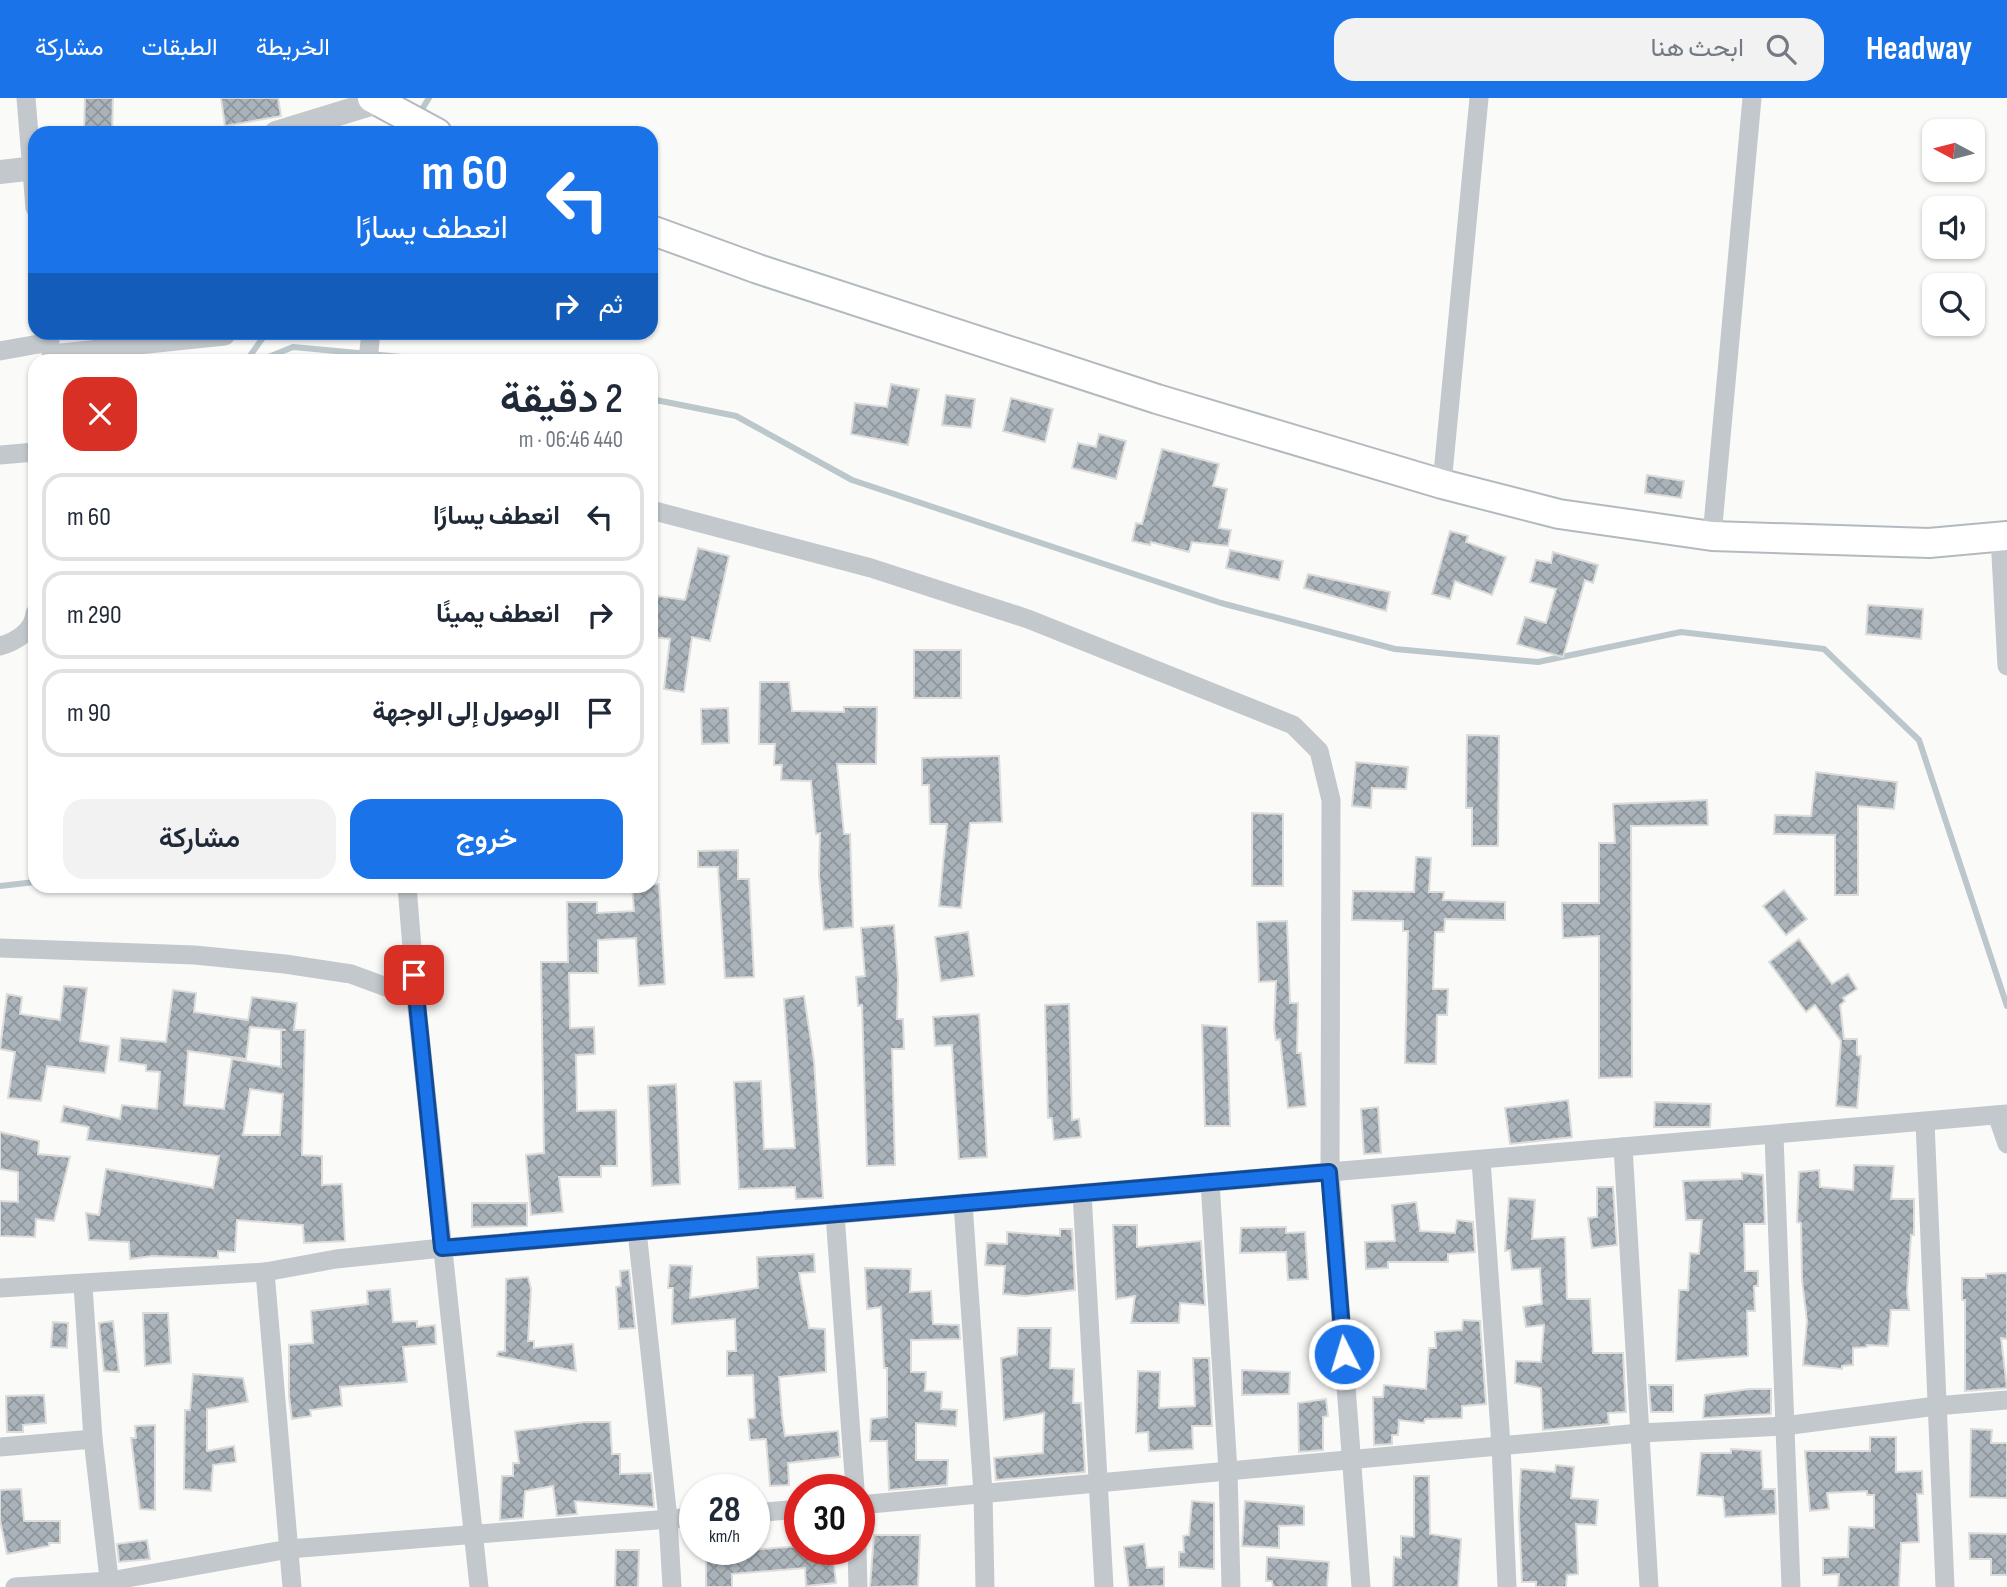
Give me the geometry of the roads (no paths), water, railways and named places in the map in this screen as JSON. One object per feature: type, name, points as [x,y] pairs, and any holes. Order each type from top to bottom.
[{"type":"main road","points":[[380,103],[424,126]]},
{"type":"main road","points":[[658,233],[758,269],[1157,399],[1442,484],[1559,514],[1712,536],[1929,543],[2003,537]]},
{"type":"street","points":[[26,98],[29,126]]},
{"type":"street","points":[[1442,484],[1479,98]]},
{"type":"street","points":[[1712,536],[1752,98]]},
{"type":"street","points":[[300,126],[380,103]]},
{"type":"street","points":[[0,172],[28,169]]},
{"type":"street","points":[[0,351],[161,340]]},
{"type":"street","points":[[0,455],[28,453]]},
{"type":"street","points":[[658,512],[871,568],[1028,619],[1293,724],[1319,751],[1331,800],[1329,1172],[1361,1587]]},
{"type":"street","points":[[2003,537],[2007,666]]},
{"type":"street","points":[[0,646],[16,642],[28,627]]},
{"type":"street","points":[[408,893],[416,998],[479,1587]]},
{"type":"street","points":[[0,948],[195,955],[285,964],[351,974],[416,998]]},
{"type":"street","points":[[0,1288],[265,1272],[336,1259],[442,1248],[2002,1115],[2007,1144]]},
{"type":"street","points":[[1925,1122],[1945,1587]]},
{"type":"street","points":[[1774,1136],[1791,1587]]},
{"type":"street","points":[[1623,1147],[1649,1587]]},
{"type":"street","points":[[1480,1160],[1501,1445],[1507,1587]]},
{"type":"street","points":[[1210,1182],[1228,1471],[1231,1587]]},
{"type":"street","points":[[1082,1193],[1104,1587]]},
{"type":"street","points":[[963,1203],[983,1493],[985,1587]]},
{"type":"street","points":[[835,1214],[854,1474]]},
{"type":"street","points":[[637,1231],[668,1519],[672,1587]]},
{"type":"street","points":[[265,1272],[292,1587]]},
{"type":"street","points":[[83,1285],[93,1438],[110,1584]]},
{"type":"street","points":[[875,1503],[1640,1433],[1784,1426],[1936,1406],[2007,1400]]},
{"type":"street","points":[[0,1447],[93,1438]]},
{"type":"street","points":[[15,1587],[110,1584],[289,1549],[679,1518]]},
{"type":"street","points":[[857,1565],[858,1587]]},
{"type":"waterway","points":[[419,114],[429,98]]},
{"type":"waterway","points":[[251,354],[261,340]]},
{"type":"waterway","points":[[276,354],[293,347],[369,354]]},
{"type":"waterway","points":[[658,400],[736,416],[852,480],[1221,603],[1395,649],[1538,662],[1681,632],[1824,649],[1919,740],[2007,1006]]},
{"type":"waterway","points":[[0,886],[28,883]]}]
